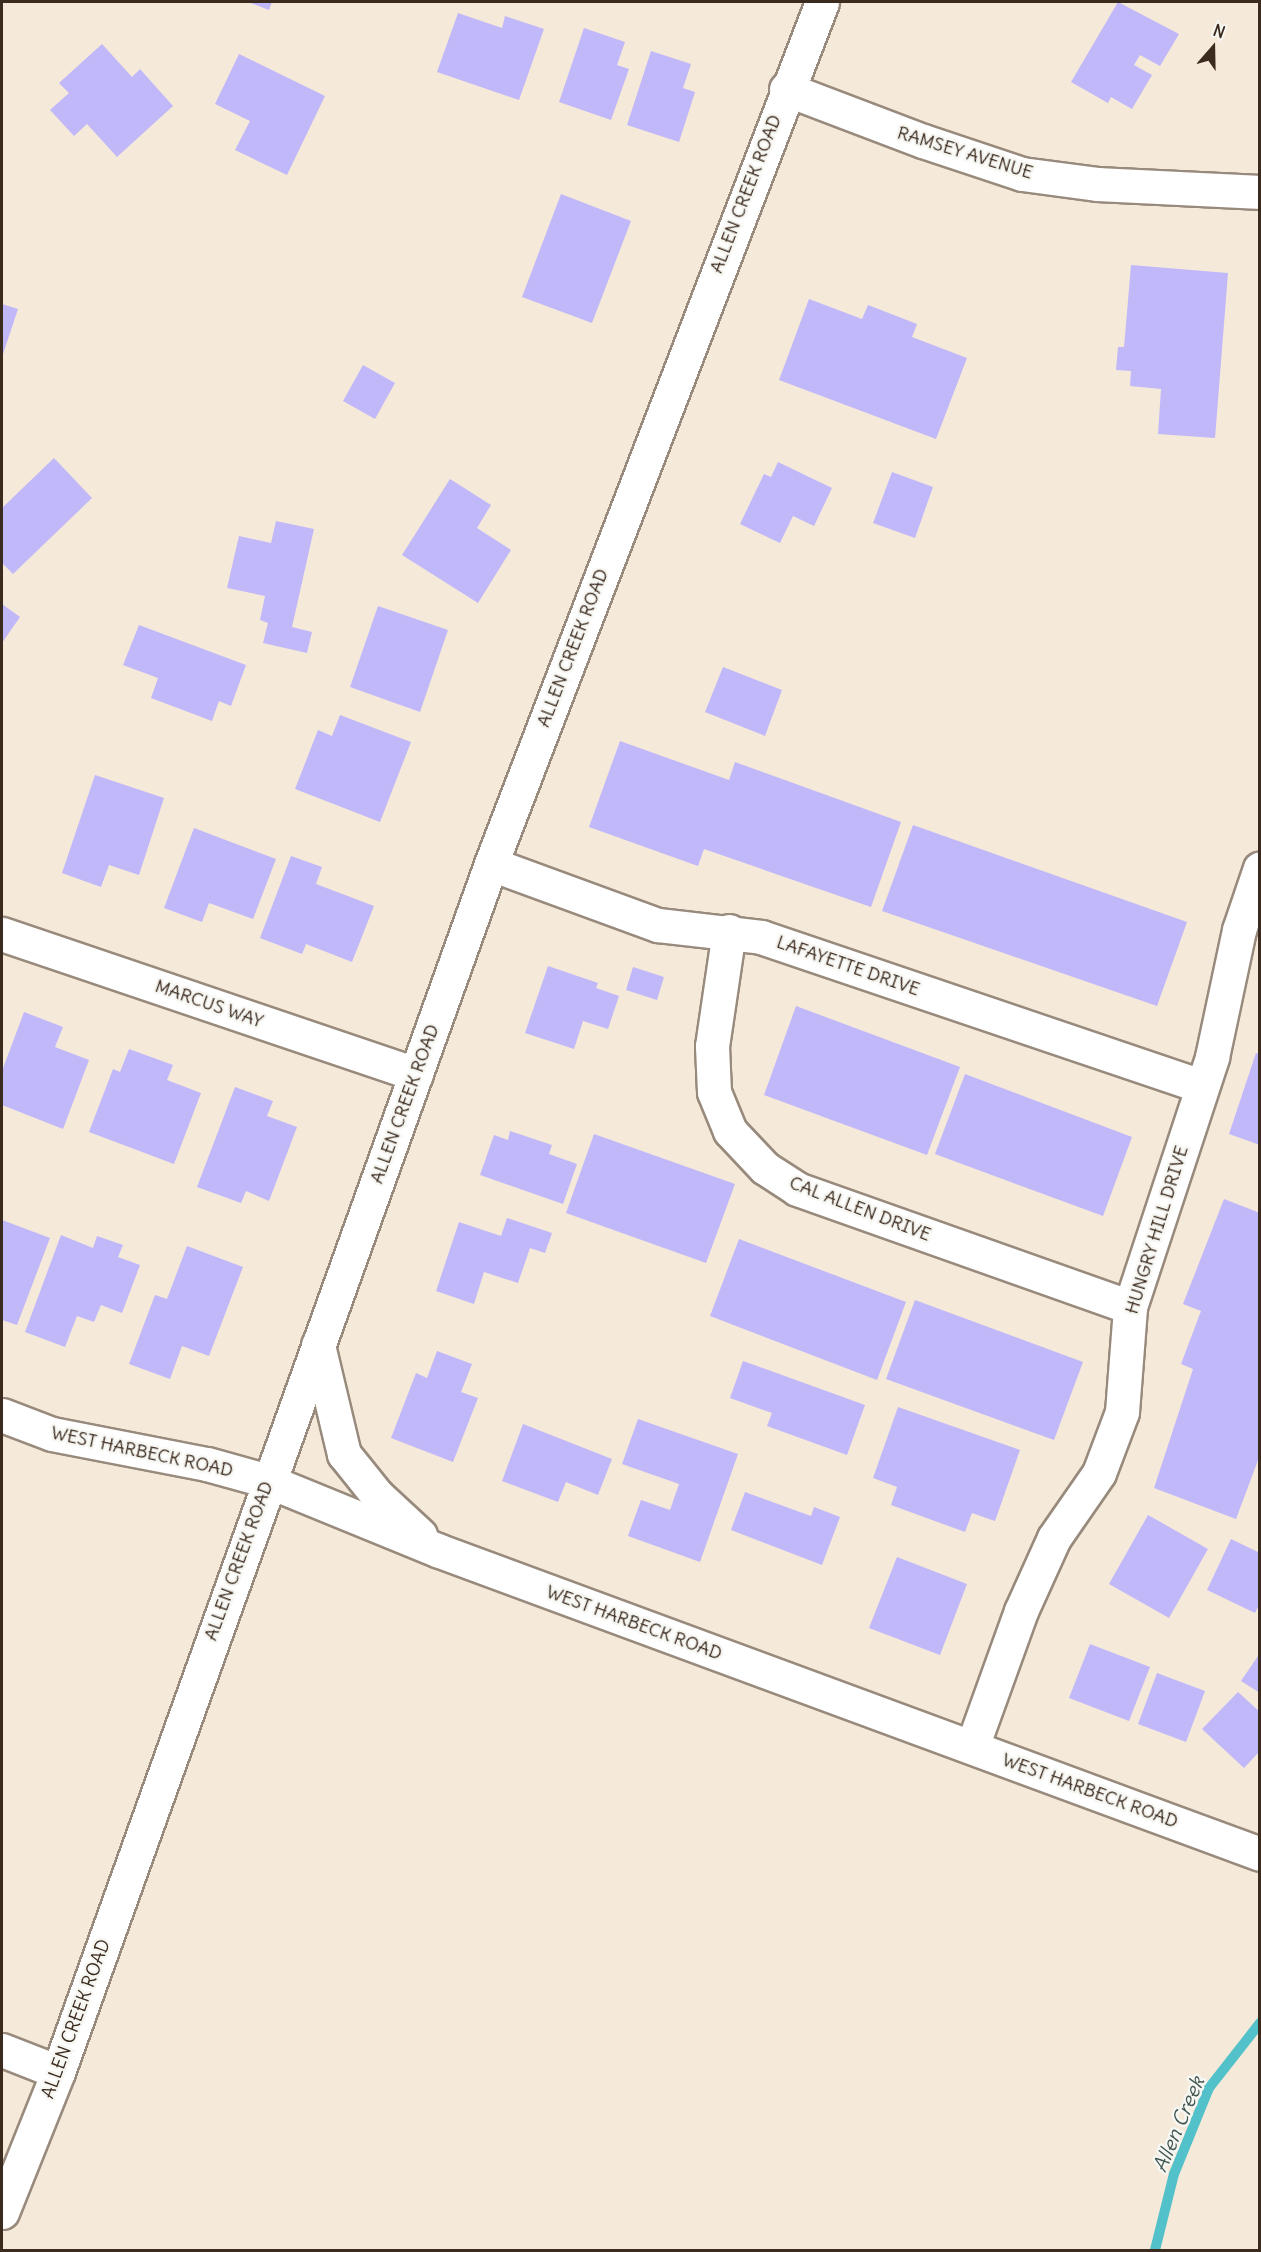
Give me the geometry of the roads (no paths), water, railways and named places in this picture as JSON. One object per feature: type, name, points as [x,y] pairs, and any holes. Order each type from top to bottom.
[{"type":"street","name":"ALLEN CREEK ROAD","points":[[2,2212],[57,2072],[491,864],[786,89],[822,2]]},
{"type":"street","name":"RAMSEY AVENUE","points":[[786,89],[1022,174],[1098,184],[1260,192]]},
{"type":"street","name":"LAFAYETTE DRIVE","points":[[491,864],[657,925],[729,931],[761,937],[1202,1086]]},
{"type":"street","name":"HUNGRY HILL DRIVE","points":[[972,1747],[1021,1611],[1054,1538],[1099,1473],[1122,1412],[1130,1306],[1202,1086],[1239,930],[1260,868]]},
{"type":"street","name":"CAL ALLEN DRIVE","points":[[729,931],[712,1046],[714,1092],[730,1131],[765,1168],[797,1189],[1130,1306]]},
{"type":"street","name":"MARCUS WAY","points":[[2,934],[416,1074]]},
{"type":"street","points":[[318,1345],[344,1454],[377,1495],[437,1551]]},
{"type":"street","name":"WEST HARBECK ROAD","points":[[2,1415],[52,1434],[207,1464],[268,1481],[437,1551],[1260,1854]]},
{"type":"street","points":[[2,2050],[57,2072]]},
{"type":"waterway","name":"Allen Creek","points":[[1155,2250],[1174,2174],[1209,2088],[1260,2023]]}]
